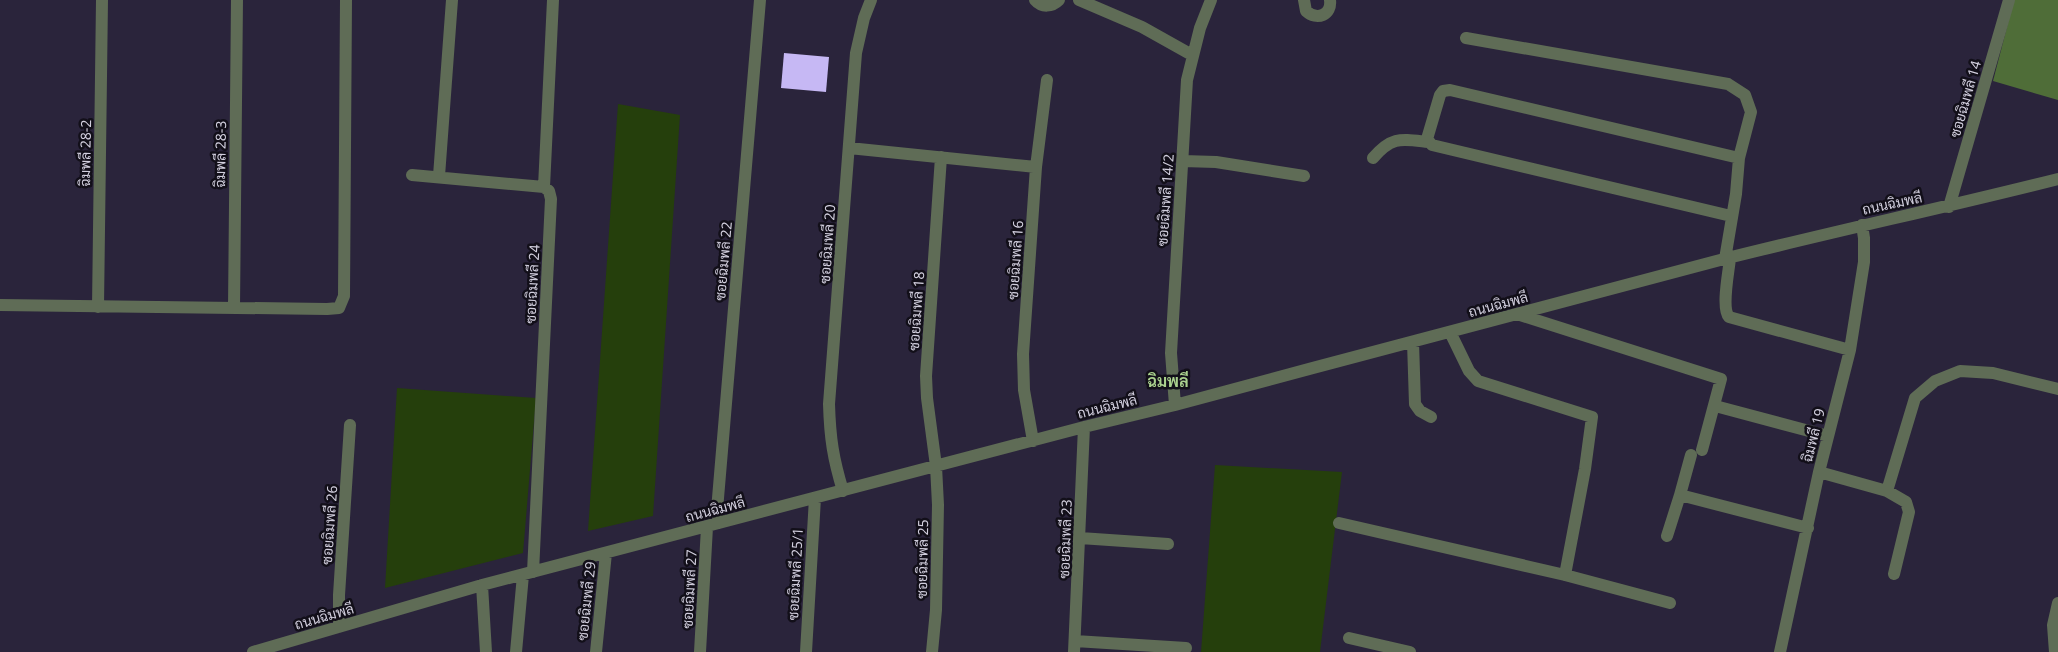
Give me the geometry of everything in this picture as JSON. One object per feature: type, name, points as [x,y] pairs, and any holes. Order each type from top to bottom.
[{"type":"street","name":"ฉิมพลี 28-2","points":[[98,307],[102,0]]},
{"type":"street","name":"ฉิมพลี 28-3","points":[[234,308],[237,0]]},
{"type":"street","points":[[0,305],[327,310],[339,308],[344,296],[346,0]]},
{"type":"street","points":[[439,176],[452,0]]},
{"type":"street","name":"ซอยฉิมพลี 24","points":[[516,652],[528,574],[551,199],[549,191],[544,187],[553,0]]},
{"type":"street","name":"ซอยฉิมพลี 22","points":[[713,525],[717,510],[760,0]]},
{"type":"street","name":"ซอยฉิมพลี 20","points":[[843,491],[833,459],[829,404],[856,53],[864,18],[871,0]]},
{"type":"street","points":[[1035,0],[1043,6],[1048,6],[1053,5],[1059,0]]},
{"type":"street","points":[[1079,0],[1142,27],[1192,55]]},
{"type":"street","name":"ซอยฉิมพลี 14/2","points":[[1175,405],[1171,353],[1188,80],[1192,55],[1211,0]]},
{"type":"street","points":[[1304,0],[1306,11],[1314,16],[1318,16],[1326,13],[1329,9],[1330,0]]},
{"type":"street","name":"ซอยฉิมพลี 14","points":[[1949,207],[2009,0]]},
{"type":"street","points":[[1466,38],[1728,84],[1745,95],[1751,112],[1739,158],[1736,194],[1731,216],[1726,311],[1729,317],[1850,350]]},
{"type":"street","name":"ซอยฉิมพลี 16","points":[[1033,441],[1022,374],[1036,167],[1047,80]]},
{"type":"street","points":[[1428,142],[1427,139],[1440,95],[1443,91],[1450,90],[1739,158]]},
{"type":"street","points":[[1373,158],[1385,144],[1399,140],[1428,142],[1432,145],[1731,216]]},
{"type":"street","points":[[849,148],[1036,167]]},
{"type":"street","name":"ซอยฉิมพลี 18","points":[[936,466],[926,376],[941,158]]},
{"type":"street","points":[[1183,161],[1216,162],[1304,176]]},
{"type":"street","points":[[412,175],[544,187]]},
{"type":"street","name":"ถนนฉิมพลี","points":[[253,652],[268,650],[482,585],[1084,427],[1175,405],[1728,258],[1862,225],[1949,207],[2058,179]]},
{"type":"street","name":"ฉิมพลี 19","points":[[1780,652],[1819,472],[1850,350],[1864,262],[1862,225]]},
{"type":"street","points":[[1517,314],[1721,379],[1667,536]]},
{"type":"street","points":[[1450,332],[1469,371],[1478,381],[1592,417],[1585,469],[1565,575]]},
{"type":"street","points":[[1412,342],[1415,404],[1420,411],[1431,417]]},
{"type":"street","points":[[1887,491],[1915,398],[1934,381],[1960,372],[1993,372],[2058,389]]},
{"type":"street","points":[[1719,407],[1828,436]]},
{"type":"street","name":"ซอยฉิมพลี 26","points":[[339,627],[339,595],[350,425]]},
{"type":"street","name":"ซอยฉิมพลี 23","points":[[1075,647],[1084,427]]},
{"type":"street","name":"ซอยฉิมพลี 25","points":[[932,652],[936,610],[936,466]]},
{"type":"street","points":[[1819,472],[1887,491],[1906,502],[1909,512],[1894,574]]},
{"type":"street","points":[[1680,495],[1808,528]]},
{"type":"street","name":"ซอยฉิมพลี 25/1","points":[[806,652],[814,498]]},
{"type":"street","points":[[1339,522],[1565,575],[1670,603]]},
{"type":"street","name":"ซอยฉิมพลี 27","points":[[700,652],[713,525]]},
{"type":"street","points":[[1080,538],[1168,544]]},
{"type":"street","name":"ซอยฉิมพลี 29","points":[[596,652],[606,553]]},
{"type":"street","points":[[482,585],[486,652]]},
{"type":"street","points":[[2055,652],[2053,625],[2058,603]]},
{"type":"street","points":[[1349,638],[1410,652]]},
{"type":"street","points":[[1075,647],[1186,648]]},
{"type":"green space","points":[[2014,0],[2058,0],[2058,100],[1993,81]]},
{"type":"green space","points":[[618,104],[680,115],[653,516],[588,531]]},
{"type":"green space","points":[[397,388],[536,398],[523,553],[385,588]]},
{"type":"green space","points":[[1215,465],[1342,472],[1320,652],[1201,652]]},
{"type":"building","points":[[784,53],[829,57],[826,92],[781,88]]},
{"type":"district","name":"ฉิมพลี","points":[[1168,381]]}]
